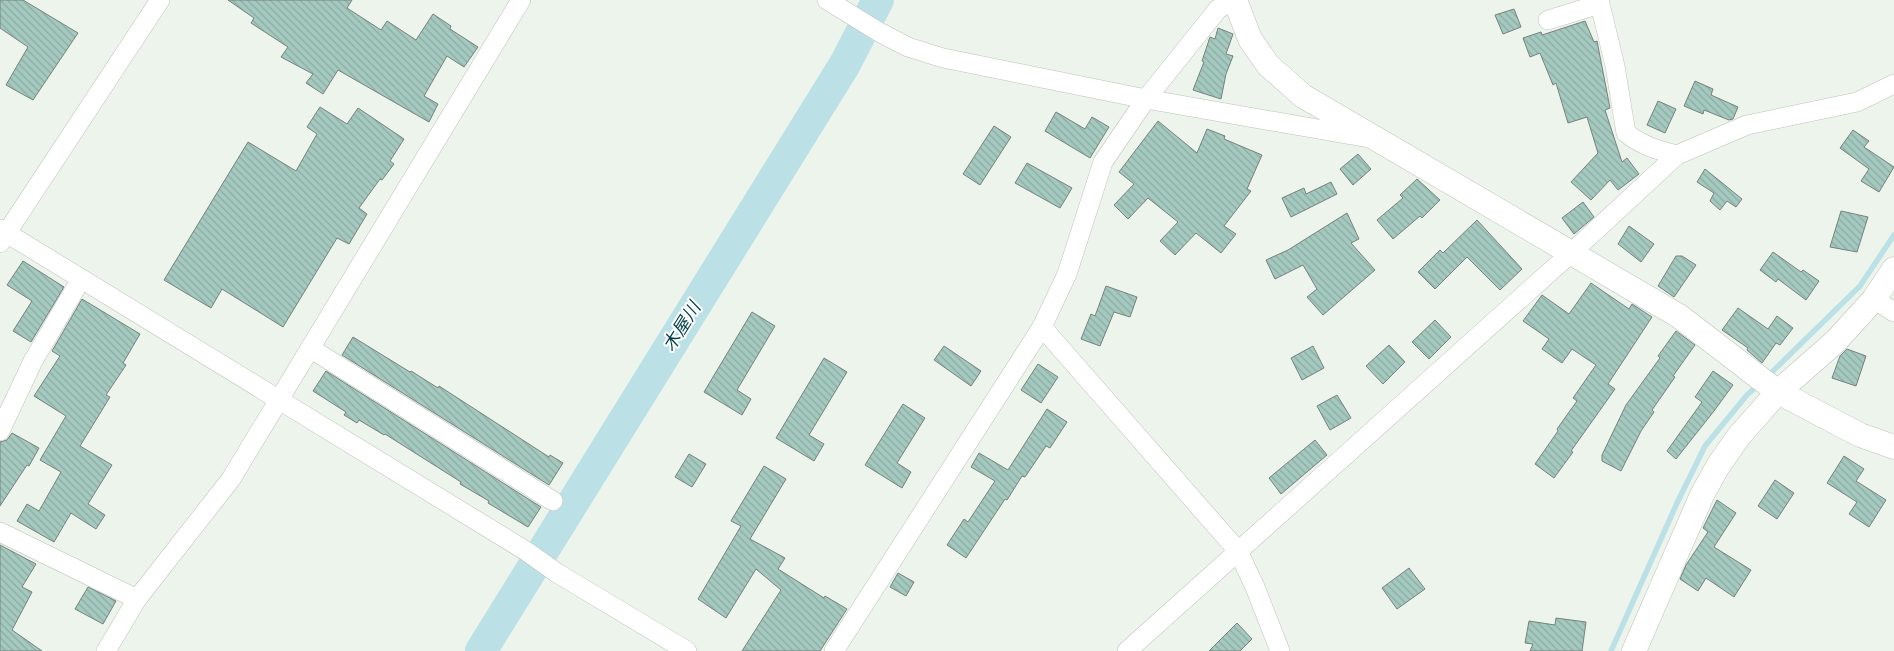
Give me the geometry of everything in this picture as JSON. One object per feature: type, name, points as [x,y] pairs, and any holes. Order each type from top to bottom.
[{"type":"street","points":[[160,0],[2,235],[81,280],[687,651]]},
{"type":"street","points":[[106,651],[137,599],[231,479],[521,0]]},
{"type":"street","points":[[827,0],[879,32],[908,47],[943,58],[1146,99],[1376,140]]},
{"type":"street","points":[[834,651],[1042,327],[1067,274],[1103,162],[1146,99],[1218,9],[1235,0],[1250,38],[1268,65],[1303,96],[1679,316],[1778,392],[1860,435],[1894,447]]},
{"type":"street","points":[[1548,20],[1600,4],[1615,66],[1626,133],[1652,149],[1678,155]]},
{"type":"street","points":[[1127,651],[1678,155],[1747,125],[1857,102],[1894,84]]},
{"type":"street","points":[[1634,651],[1702,495],[1718,466],[1739,436],[1778,392],[1836,341],[1874,299],[1894,269]]},
{"type":"street","points":[[0,432],[33,361],[81,280]]},
{"type":"street","points":[[1874,299],[1894,312]]},
{"type":"street","points":[[1042,327],[1238,551],[1280,651]]},
{"type":"street","points":[[310,348],[553,501]]},
{"type":"street","points":[[0,532],[137,599]]},
{"type":"building","points":[[0,0],[23,0],[78,33],[33,100],[6,85],[28,47],[0,28]]},
{"type":"building","points":[[228,0],[352,0],[347,8],[381,30],[387,21],[416,40],[433,14],[451,26],[450,29],[478,47],[464,67],[447,56],[424,96],[438,104],[429,122],[338,70],[323,94],[306,83],[313,74],[281,57],[288,47],[251,23],[254,18]]},
{"type":"building","points":[[1514,9],[1521,27],[1503,34],[1495,15]]},
{"type":"building","points":[[1585,21],[1594,42],[1597,41],[1610,108],[1605,110],[1622,162],[1627,158],[1639,174],[1618,190],[1610,180],[1591,200],[1571,182],[1598,153],[1587,117],[1568,123],[1556,83],[1553,85],[1540,53],[1530,57],[1523,38],[1541,32],[1542,35]]},
{"type":"building","points":[[1218,28],[1233,34],[1226,54],[1233,56],[1226,74],[1221,99],[1193,90],[1204,62],[1202,61],[1210,37],[1215,39]]},
{"type":"building","points":[[1695,81],[1713,89],[1711,95],[1738,107],[1733,119],[1729,120],[1704,110],[1703,114],[1684,106]]},
{"type":"building","points":[[1658,101],[1676,109],[1665,133],[1647,125]]},
{"type":"building","points":[[320,107],[347,124],[358,108],[404,139],[390,161],[394,164],[382,180],[380,179],[359,208],[367,214],[349,244],[337,238],[283,327],[222,289],[211,308],[164,280],[248,142],[296,171],[317,134],[307,127]]},
{"type":"building","points":[[1056,112],[1085,129],[1092,117],[1109,127],[1090,158],[1045,131]]},
{"type":"building","points":[[1158,121],[1197,153],[1207,129],[1225,136],[1224,139],[1262,155],[1247,189],[1251,191],[1224,226],[1236,234],[1221,253],[1196,233],[1175,255],[1160,241],[1178,222],[1148,198],[1128,219],[1114,205],[1134,184],[1119,172]]},
{"type":"building","points":[[994,126],[1011,137],[980,185],[963,174]]},
{"type":"building","points":[[1853,130],[1869,141],[1864,147],[1894,167],[1879,192],[1861,181],[1869,169],[1840,148]]},
{"type":"building","points":[[1358,154],[1371,169],[1353,185],[1340,169]]},
{"type":"building","points":[[1027,163],[1072,188],[1060,208],[1015,183]]},
{"type":"building","points":[[1705,169],[1742,199],[1736,207],[1727,201],[1720,210],[1710,201],[1714,193],[1697,182]]},
{"type":"building","points":[[1417,179],[1440,200],[1422,218],[1420,216],[1393,239],[1377,220],[1403,198],[1400,195]]},
{"type":"building","points":[[1331,182],[1337,194],[1291,217],[1282,198],[1304,188],[1306,194]]},
{"type":"building","points":[[1583,202],[1594,217],[1574,234],[1562,218]]},
{"type":"building","points":[[1841,211],[1868,217],[1857,252],[1830,247]]},
{"type":"building","points":[[1347,213],[1359,239],[1351,243],[1375,270],[1323,315],[1307,297],[1317,289],[1303,265],[1275,279],[1266,260],[1288,250]]},
{"type":"building","points":[[1477,220],[1522,269],[1500,290],[1467,257],[1435,289],[1418,272],[1440,250],[1443,253]]},
{"type":"building","points":[[1629,226],[1654,244],[1641,262],[1618,244]]},
{"type":"building","points":[[1773,252],[1801,272],[1803,270],[1819,281],[1806,300],[1778,279],[1776,282],[1760,270]]},
{"type":"building","points":[[1676,256],[1682,256],[1696,265],[1674,297],[1658,286]]},
{"type":"building","points":[[23,261],[64,287],[31,342],[13,331],[32,301],[7,285]]},
{"type":"building","points":[[1591,283],[1629,309],[1632,304],[1652,317],[1608,384],[1615,389],[1554,478],[1535,464],[1577,401],[1573,398],[1596,365],[1572,349],[1562,363],[1542,349],[1549,339],[1523,321],[1542,295],[1569,314]]},
{"type":"building","points":[[1106,286],[1137,297],[1130,317],[1114,312],[1100,346],[1081,339],[1091,314],[1095,316]]},
{"type":"building","points":[[82,299],[140,334],[123,363],[126,365],[106,395],[110,397],[80,446],[112,465],[88,504],[105,515],[96,529],[71,513],[54,542],[17,521],[27,504],[39,511],[61,472],[40,460],[66,416],[34,396],[60,356],[52,351]]},
{"type":"building","points":[[1738,308],[1768,329],[1777,316],[1793,328],[1780,345],[1776,343],[1762,363],[1747,350],[1748,348],[1722,330]]},
{"type":"building","points":[[752,312],[775,326],[737,390],[751,399],[742,415],[704,392]]},
{"type":"building","points":[[1435,320],[1451,337],[1429,359],[1412,342]]},
{"type":"building","points":[[1676,331],[1695,345],[1652,410],[1654,412],[1641,431],[1621,471],[1602,461],[1602,455],[1626,405],[1660,358],[1658,356]]},
{"type":"building","points":[[353,337],[438,388],[439,386],[549,457],[550,455],[563,463],[549,485],[342,355]]},
{"type":"building","points":[[1389,345],[1405,362],[1383,384],[1366,366]]},
{"type":"building","points":[[944,346],[981,371],[971,386],[934,360]]},
{"type":"building","points":[[1313,346],[1324,368],[1302,380],[1291,358]]},
{"type":"building","points":[[1847,349],[1866,356],[1856,386],[1832,378],[1840,356]]},
{"type":"building","points":[[824,358],[847,372],[809,435],[824,444],[814,461],[776,438]]},
{"type":"building","points":[[1038,364],[1058,377],[1041,403],[1021,390]]},
{"type":"building","points":[[326,371],[541,507],[528,527],[488,503],[489,501],[460,484],[461,482],[385,434],[359,420],[357,423],[344,415],[346,412],[313,391]]},
{"type":"building","points":[[1713,371],[1733,385],[1676,459],[1667,451],[1702,402],[1695,397]]},
{"type":"building","points":[[1337,395],[1351,418],[1330,430],[1317,406]]},
{"type":"building","points":[[903,404],[925,418],[897,463],[911,472],[902,488],[865,465]]},
{"type":"building","points":[[1047,409],[1067,422],[1050,448],[1046,446],[1025,477],[1022,476],[966,558],[947,545],[964,519],[968,522],[995,481],[971,467],[979,453],[1008,470]]},
{"type":"building","points":[[12,433],[39,448],[29,466],[27,465],[0,506],[0,442],[7,440]]},
{"type":"building","points":[[1315,440],[1327,455],[1281,494],[1269,478]]},
{"type":"building","points":[[689,454],[706,464],[692,487],[675,477]]},
{"type":"building","points":[[1844,456],[1864,469],[1856,481],[1886,500],[1869,527],[1849,514],[1857,502],[1827,483]]},
{"type":"building","points":[[764,466],[786,479],[750,539],[785,558],[778,569],[824,598],[825,596],[847,609],[820,651],[742,651],[781,590],[756,569],[726,618],[698,599],[741,526],[731,521]]},
{"type":"building","points":[[1775,480],[1794,493],[1777,519],[1758,506]]},
{"type":"building","points":[[1717,500],[1736,513],[1714,547],[1751,570],[1734,597],[1706,578],[1698,591],[1680,579],[1686,565],[1708,532],[1703,528]]},
{"type":"building","points":[[0,545],[36,564],[22,587],[32,592],[12,630],[42,651],[0,651]]},
{"type":"building","points":[[1409,568],[1425,589],[1397,609],[1382,588]]},
{"type":"building","points":[[898,573],[914,582],[906,596],[890,587]]},
{"type":"building","points":[[88,587],[116,601],[103,624],[75,609]]},
{"type":"building","points":[[1556,618],[1586,622],[1582,651],[1530,651],[1533,644],[1525,643],[1529,621],[1555,625]]},
{"type":"building","points":[[1237,623],[1252,639],[1240,651],[1209,651]]},
{"type":"waterway","name":"木屋川","points":[[481,651],[845,64],[878,0]]},
{"type":"waterway","points":[[1768,376],[1860,286],[1894,235]]},
{"type":"waterway","points":[[1611,651],[1677,503],[1705,446],[1747,395],[1759,384]]}]
